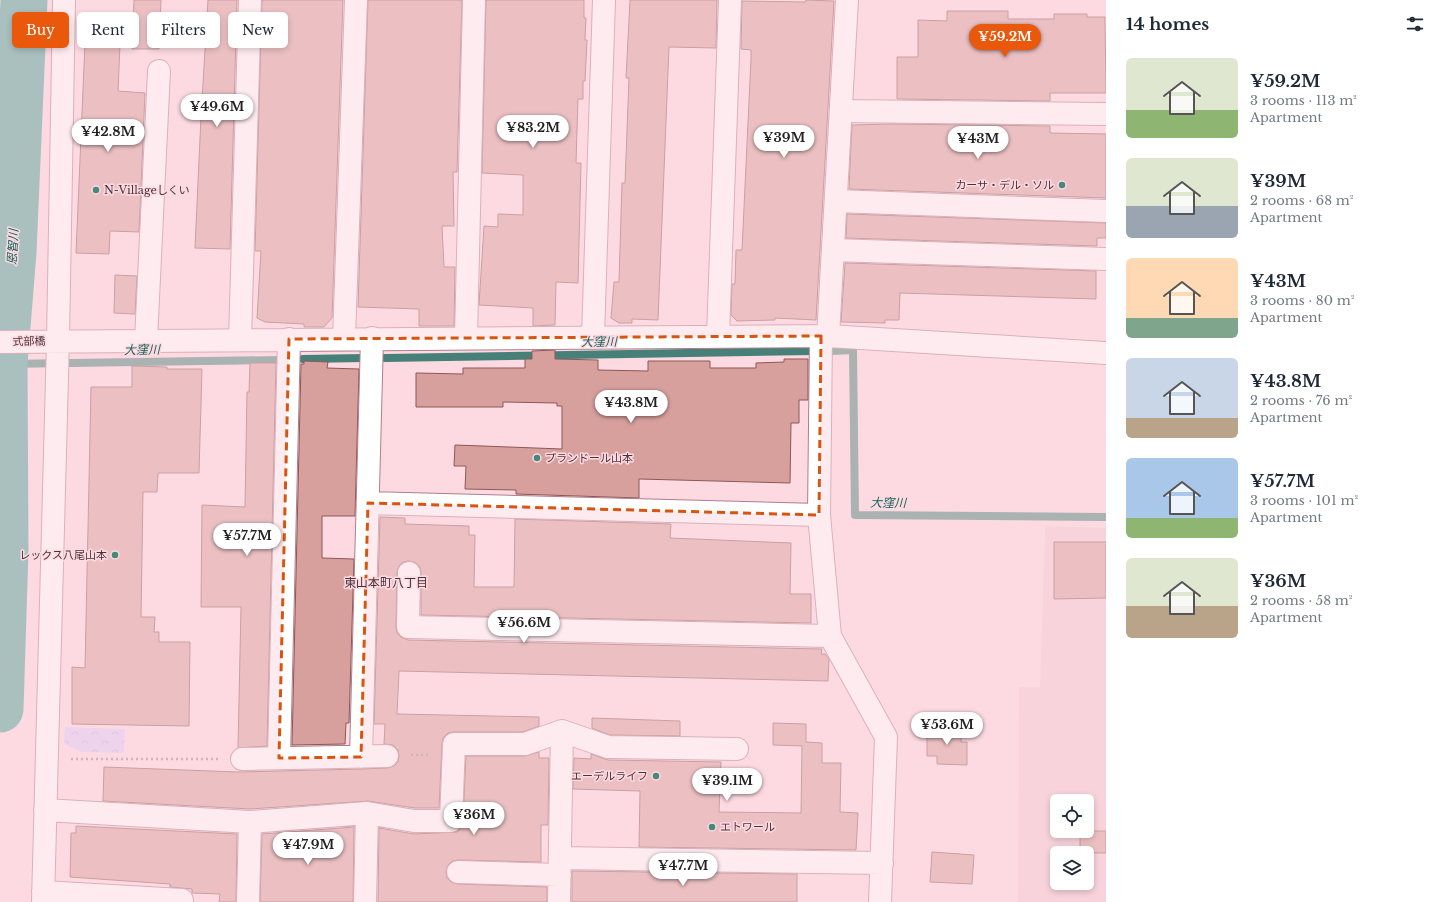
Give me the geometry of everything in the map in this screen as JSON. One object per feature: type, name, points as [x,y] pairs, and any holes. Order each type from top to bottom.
[{"type":"street","points":[[64,0],[58,346],[43,897],[182,900]]},
{"type":"street","points":[[240,339],[250,0]]},
{"type":"street","points":[[344,338],[356,0]]},
{"type":"street","points":[[466,338],[474,0]]},
{"type":"street","points":[[593,337],[604,0]]},
{"type":"street","points":[[718,336],[730,0]]},
{"type":"street","points":[[847,0],[833,250],[824,336],[819,515],[830,636],[886,736],[880,902]]},
{"type":"street","points":[[146,340],[159,71]]},
{"type":"street","points":[[841,111],[1106,114]]},
{"type":"street","points":[[836,201],[1106,211]]},
{"type":"street","points":[[833,250],[1106,259]]},
{"type":"street","name":"式部橋","points":[[0,342],[58,346],[146,340],[824,336],[1106,353]]},
{"type":"street","points":[[361,757],[372,338]]},
{"type":"street","points":[[279,758],[289,339]]},
{"type":"street","points":[[368,503],[819,515]]},
{"type":"street","points":[[409,573],[408,627],[830,636]]},
{"type":"street","points":[[45,810],[250,822],[367,813],[414,821],[451,821],[454,744],[526,744],[562,731],[608,747],[737,749]]},
{"type":"street","points":[[559,902],[562,731]]},
{"type":"street","points":[[242,759],[387,756]]},
{"type":"street","points":[[365,902],[367,813]]},
{"type":"street","points":[[248,902],[250,822]]},
{"type":"street","points":[[458,872],[560,867],[882,863]]},
{"type":"path","points":[[387,756],[454,754]]},
{"type":"path","points":[[47,758],[192,760],[242,759]]},
{"type":"highlighted area","points":[[821,336],[819,515],[368,503],[361,757],[279,758],[289,339]]},
{"type":"shaded area","points":[[1045,526],[1106,528],[1106,902],[1018,902],[1019,687],[1040,687]]},
{"type":"green space","points":[[65,727],[125,729],[124,753],[82,752],[64,744]]},
{"type":"building","points":[[134,0],[161,0],[161,12],[147,12],[147,48],[159,49],[132,49],[139,48],[139,12],[134,12]]},
{"type":"building","points":[[208,0],[237,0],[237,12],[228,12],[228,48],[236,48],[230,249],[195,248],[205,48],[220,48],[220,12],[207,12]]},
{"type":"building","points":[[262,0],[343,0],[332,318],[324,327],[304,327],[304,324],[265,322],[257,318],[261,251],[255,251],[261,48],[288,48],[288,12],[262,12]]},
{"type":"building","points":[[368,0],[462,0],[457,172],[453,172],[454,226],[442,226],[444,267],[455,267],[454,326],[419,326],[419,309],[358,307]]},
{"type":"building","points":[[486,0],[584,0],[584,18],[586,18],[585,40],[587,40],[585,81],[583,81],[583,99],[578,99],[576,163],[581,163],[578,283],[556,282],[555,325],[533,326],[533,308],[479,305],[484,226],[498,227],[498,214],[523,215],[523,175],[482,173]]},
{"type":"building","points":[[630,0],[717,0],[716,48],[669,47],[658,320],[632,319],[632,323],[619,323],[611,318],[614,282],[619,282],[622,183],[625,183],[629,78],[626,78]]},
{"type":"building","points":[[806,0],[834,1],[816,320],[775,318],[775,320],[737,321],[731,315],[732,284],[735,284],[736,250],[742,250],[751,59],[751,50],[741,49],[742,1],[805,2]]},
{"type":"building","points":[[947,11],[1008,11],[1008,19],[1054,19],[1054,14],[1087,14],[1087,17],[1105,17],[1106,93],[1050,93],[1050,101],[897,99],[897,57],[918,57],[918,20],[947,21]]},
{"type":"building","points":[[85,48],[120,48],[118,91],[145,93],[139,232],[110,231],[109,254],[76,253]]},
{"type":"building","points":[[852,125],[1050,126],[1050,133],[1106,134],[1106,198],[849,189]]},
{"type":"building","points":[[847,214],[1106,223],[1106,238],[1097,238],[1097,246],[846,238]]},
{"type":"building","points":[[845,263],[1096,271],[1096,299],[900,293],[899,320],[885,320],[885,323],[841,322]]},
{"type":"building","points":[[115,275],[137,276],[135,314],[114,313]]},
{"type":"building","points":[[555,350],[555,359],[598,360],[598,370],[648,371],[648,361],[710,361],[710,368],[756,368],[756,363],[784,362],[784,359],[808,359],[808,400],[799,400],[799,423],[791,423],[790,483],[639,479],[639,498],[516,494],[516,490],[465,489],[466,466],[454,466],[455,445],[562,449],[562,406],[557,406],[557,403],[503,402],[503,407],[416,407],[416,373],[463,374],[463,368],[525,368],[525,359],[532,359],[532,351]]},
{"type":"building","points":[[304,361],[328,362],[327,368],[359,369],[355,516],[322,516],[322,558],[354,559],[349,723],[346,723],[345,744],[292,745],[301,364],[304,364]]},
{"type":"building","points":[[250,363],[276,363],[267,746],[238,748],[241,607],[201,607],[202,505],[245,507],[247,392],[249,392]]},
{"type":"building","name":"レックス八尾山本","points":[[132,366],[167,367],[167,369],[202,369],[199,473],[158,473],[157,492],[143,492],[141,617],[155,617],[154,632],[159,632],[159,642],[190,642],[189,726],[72,724],[72,667],[85,668],[91,387],[132,387]]},
{"type":"building","points":[[380,517],[405,518],[405,524],[469,526],[469,535],[475,535],[474,587],[514,587],[515,519],[671,524],[670,538],[791,543],[790,594],[811,594],[811,623],[421,615],[420,567],[416,563],[409,561],[403,562],[399,566],[397,572],[397,633],[401,637],[408,640],[822,649],[821,654],[825,654],[829,659],[828,681],[399,671],[397,714],[539,717],[539,726],[523,732],[448,733],[443,738],[442,744],[439,808],[415,808],[368,801],[250,809],[103,801],[104,767],[238,772],[387,768],[394,766],[398,762],[398,750],[393,745],[384,744],[385,724],[374,724]]},
{"type":"building","points":[[1054,542],[1106,542],[1106,598],[1054,599]]},
{"type":"building","points":[[592,718],[680,721],[680,736],[610,735],[592,728]]},
{"type":"building","points":[[773,723],[806,724],[806,742],[822,743],[822,763],[841,763],[840,812],[858,813],[856,850],[639,847],[640,791],[573,789],[574,758],[591,759],[591,754],[608,760],[721,762],[719,812],[801,813],[802,746],[773,745]]},
{"type":"building","points":[[927,727],[961,728],[961,742],[967,742],[967,765],[937,764],[937,756],[927,756]]},
{"type":"building","points":[[539,752],[539,758],[549,758],[548,825],[541,825],[541,862],[458,860],[452,861],[448,865],[446,872],[447,878],[451,882],[458,884],[547,887],[547,902],[378,902],[379,828],[414,834],[457,832],[461,828],[463,821],[466,756],[525,756]]},
{"type":"building","points":[[76,826],[237,834],[236,902],[219,902],[220,894],[192,893],[192,889],[170,887],[170,884],[70,877],[71,833],[76,833]]},
{"type":"building","points":[[354,827],[353,902],[260,902],[262,834]]},
{"type":"building","points":[[1094,831],[1106,831],[1106,853],[1094,853],[1094,846],[1080,846],[1080,838],[1094,838]]},
{"type":"building","points":[[932,852],[974,855],[972,884],[930,882]]},
{"type":"building","points":[[572,871],[797,874],[797,902],[572,902]]},
{"type":"waterway","name":"恩智川","points":[[0,709],[5,551],[4,364],[13,252],[24,0]]},
{"type":"waterway","name":"大窪川","points":[[832,351],[853,350],[855,515],[1106,517]]},
{"type":"waterway","name":"大窪川","points":[[385,358],[814,351]]},
{"type":"waterway","name":"大窪川","points":[[303,359],[365,358]]},
{"type":"waterway","name":"大窪川","points":[[4,364],[280,360]]},
{"type":"place","name":"カーサ・デル・ソル","points":[[1062,185]]},
{"type":"place","name":"N-Villageしくい","points":[[96,190]]},
{"type":"place","name":"プランドール山本","points":[[537,458]]},
{"type":"place","name":"レックス八尾山本","points":[[115,555]]},
{"type":"place","name":"エーデルライフ","points":[[656,776]]},
{"type":"place","name":"エトワール","points":[[712,827]]},
{"type":"district","name":"東山本町八丁目","points":[[386,583]]}]
